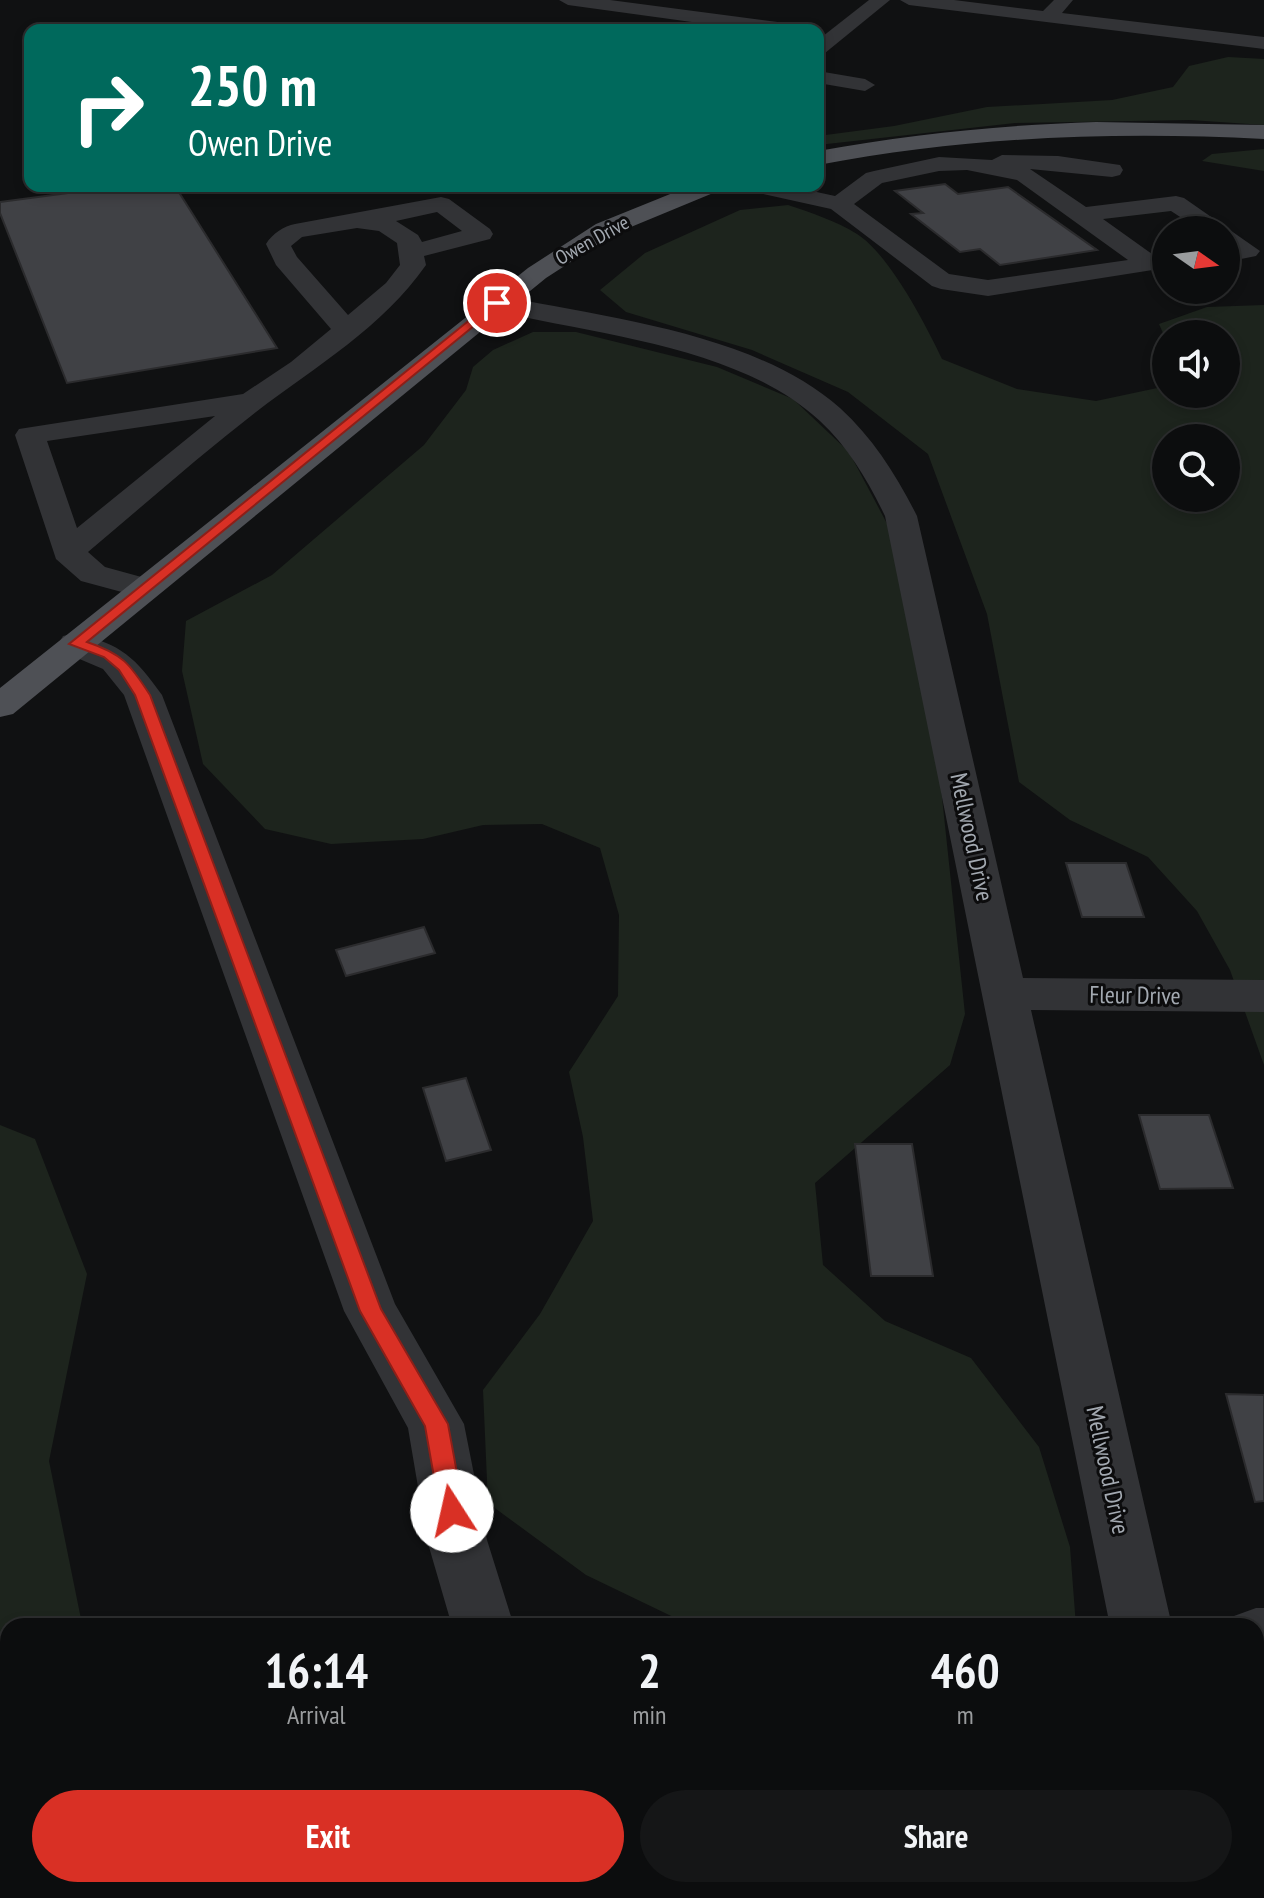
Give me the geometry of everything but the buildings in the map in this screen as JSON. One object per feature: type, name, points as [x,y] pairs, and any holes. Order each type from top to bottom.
[{"type":"main road","points":[[824,157],[887,145],[1024,131],[1148,128],[1264,132]]},
{"type":"main road","name":"Owen Drive","points":[[0,706],[497,303],[605,229],[695,192]]},
{"type":"street","points":[[568,0],[748,24]]},
{"type":"street","points":[[833,32],[881,0]]},
{"type":"street","points":[[909,0],[1264,43]]},
{"type":"street","points":[[1048,17],[1064,0]]},
{"type":"street","points":[[1166,31],[1184,9]]},
{"type":"street","points":[[833,32],[872,32]]},
{"type":"street","points":[[824,78],[865,85]]},
{"type":"street","points":[[967,163],[1025,175],[1152,259]]},
{"type":"street","points":[[839,204],[874,178],[939,164],[1058,163],[1112,170]]},
{"type":"street","points":[[784,192],[839,204],[941,281],[988,288],[1152,264]]},
{"type":"street","points":[[1082,215],[1176,203],[1195,216]]},
{"type":"street","points":[[347,330],[285,260],[278,244],[295,231],[441,204],[481,234],[411,252]]},
{"type":"street","points":[[68,552],[251,402],[301,368],[395,289],[413,265],[409,240],[386,225],[357,221]]},
{"type":"street","name":"Mellwood Drive","points":[[497,303],[672,343],[738,364],[798,391],[818,406],[867,456],[888,488],[901,516],[1007,994],[1139,1618]]},
{"type":"street","points":[[144,588],[93,574],[68,552],[30,435],[251,402]]},
{"type":"street","points":[[76,644],[109,654],[125,667],[143,695],[371,1311],[436,1424],[457,1540],[481,1618]]},
{"type":"street","name":"Fleur Drive","points":[[1007,994],[1264,996]]},
{"type":"shaded area","points":[[1228,57],[1264,59],[1264,125],[1190,120],[1015,123],[824,144],[824,135],[894,126],[987,107],[1112,100],[1173,87],[1189,66]]},
{"type":"shaded area","points":[[1264,149],[1264,171],[1202,161],[1212,154]]},
{"type":"shaded area","points":[[788,205],[857,234],[882,257],[917,310],[942,359],[1017,389],[1096,401],[1152,389],[1152,408],[1240,408],[1240,320],[1170,320],[1207,307],[1264,305],[1264,1065],[1230,970],[1197,911],[1148,857],[1070,820],[1019,782],[987,614],[928,454],[848,392],[752,350],[626,312],[600,290],[645,253],[740,210]]},
{"type":"shaded area","points":[[533,332],[576,332],[717,367],[793,399],[849,452],[892,533],[937,750],[965,1014],[950,1065],[815,1183],[823,1265],[885,1321],[971,1358],[1039,1447],[1070,1547],[1075,1618],[675,1618],[586,1575],[488,1503],[483,1390],[540,1314],[593,1221],[583,1137],[569,1072],[618,996],[619,915],[600,848],[542,824],[483,825],[423,839],[331,844],[265,829],[203,764],[182,671],[186,621],[272,575],[424,445],[466,390],[473,367],[493,350]]},
{"type":"shaded area","points":[[0,1125],[35,1139],[87,1274],[49,1461],[81,1618],[0,1618]]},
{"type":"route","points":[[452,1511],[436,1424],[371,1311],[143,695],[125,667],[109,654],[76,644],[497,303]]}]
